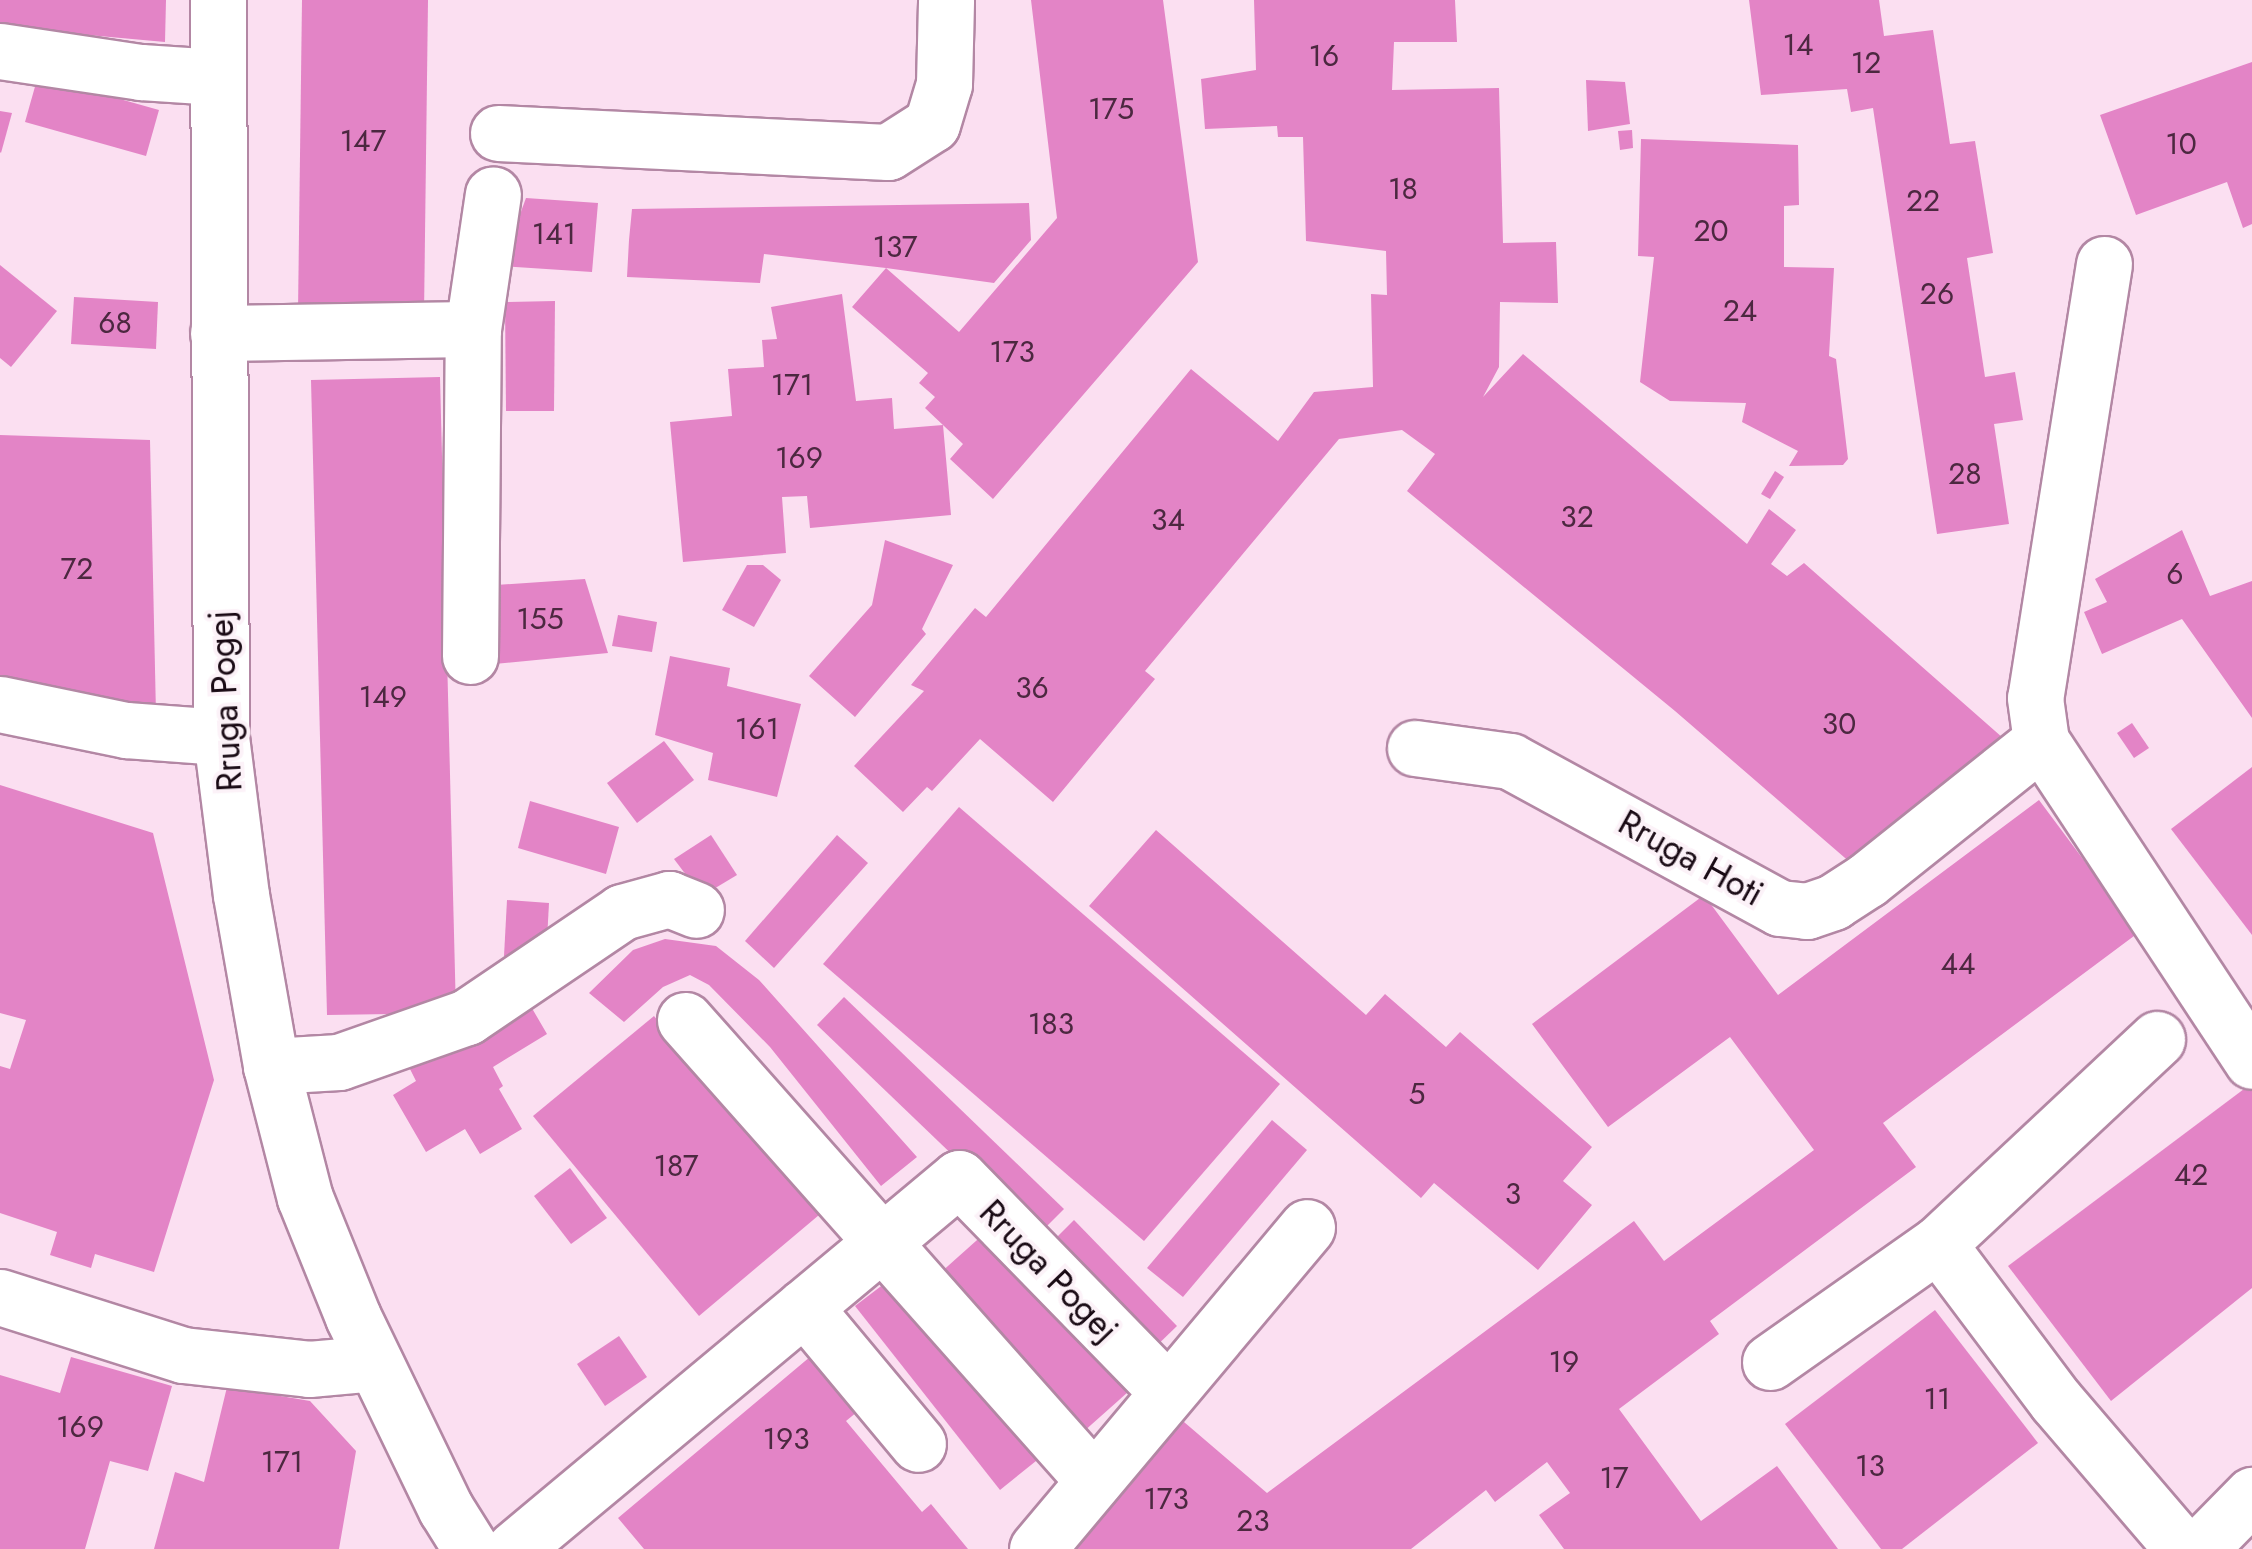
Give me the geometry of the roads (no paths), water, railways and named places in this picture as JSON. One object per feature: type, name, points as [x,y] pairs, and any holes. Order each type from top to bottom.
[{"type":"street","name":"Rruga Pogej","points":[[218,0],[221,737],[241,894],[271,1066],[305,1198],[375,1363],[446,1510],[472,1549]]},
{"type":"street","points":[[498,133],[888,152],[932,124],[944,84],[946,0]]},
{"type":"street","points":[[0,51],[141,72],[217,77]]},
{"type":"street","points":[[470,656],[473,329],[493,194]]},
{"type":"street","points":[[2104,264],[2035,698],[2042,742],[2252,1060]]},
{"type":"street","points":[[218,333],[473,329]]},
{"type":"street","points":[[0,704],[126,730],[221,737]]},
{"type":"street","name":"Rruga Hoti","points":[[1416,748],[1510,761],[1780,908],[1807,910],[1833,902],[1867,880],[2042,742]]},
{"type":"street","points":[[271,1066],[338,1062],[466,1017],[622,912],[668,900],[696,910]]},
{"type":"street","points":[[684,1020],[1094,1481]]},
{"type":"street","points":[[1770,1362],[1938,1244],[2157,1040]]},
{"type":"street","name":"Rruga Pogej","points":[[514,1549],[959,1178],[1168,1392]]},
{"type":"street","points":[[1038,1549],[1307,1227]]},
{"type":"street","points":[[1938,1244],[2056,1402],[2183,1549]]},
{"type":"street","points":[[0,1297],[183,1355],[309,1369],[375,1363]]},
{"type":"street","points":[[804,1307],[918,1444]]},
{"type":"street","points":[[2199,1549],[2252,1495]]}]
